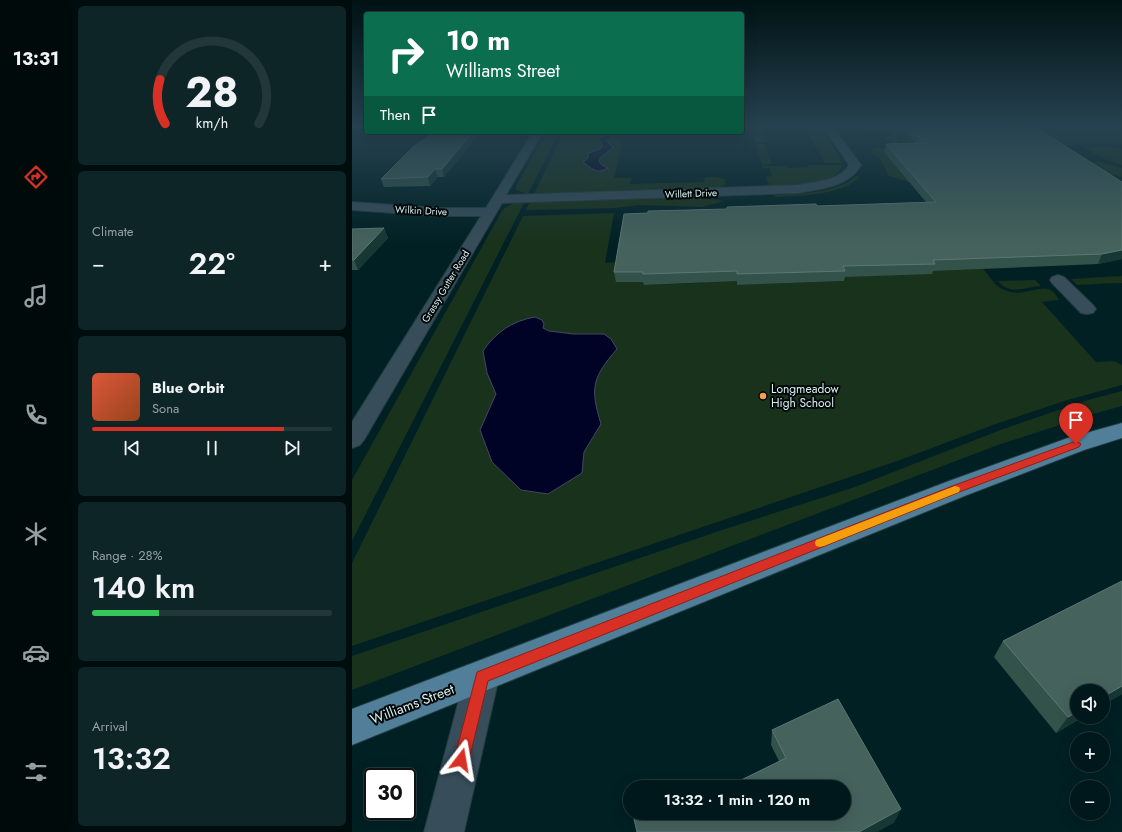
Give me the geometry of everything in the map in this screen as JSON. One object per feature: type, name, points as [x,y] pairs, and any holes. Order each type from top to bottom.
[{"type":"main road","name":"Williams Street","points":[[352,727],[958,488],[1076,444],[1122,430]]},
{"type":"street","name":"Grassy Gutter Road","points":[[352,440],[518,166]]},
{"type":"street","name":"Willett Drive","points":[[494,206],[695,193],[798,190],[825,184],[844,177],[853,170],[855,166]]},
{"type":"street","points":[[856,166],[867,173]]},
{"type":"street","points":[[695,193],[731,200],[752,201],[808,198],[846,189]]},
{"type":"street","name":"Wilkin Drive","points":[[352,206],[437,212],[494,206]]},
{"type":"street","points":[[1058,280],[1087,309]]},
{"type":"street","points":[[444,832],[482,677]]},
{"type":"green space","points":[[528,166],[542,166],[528,194],[516,190],[516,186]]},
{"type":"green space","points":[[548,166],[617,166],[614,178],[631,178],[630,184],[705,182],[704,178],[717,177],[724,179],[726,185],[713,189],[534,194]]},
{"type":"green space","points":[[763,166],[787,166],[788,168],[842,166],[838,172],[822,181],[811,184],[770,188],[766,177],[772,176],[769,168],[763,168]]},
{"type":"green space","points":[[884,166],[913,166],[919,185],[889,176]]},
{"type":"green space","points":[[1082,166],[1115,166],[1122,168],[1122,178],[1116,175],[1097,175]]},
{"type":"green space","points":[[856,176],[859,177],[852,183],[843,188],[832,191],[795,196],[775,197],[774,195],[817,192],[849,182]]},
{"type":"green space","points":[[690,197],[725,201],[702,207],[639,205],[616,208],[526,210],[530,201]]},
{"type":"green space","points":[[525,201],[352,541],[352,480],[503,209],[512,204]]},
{"type":"green space","name":"Longmeadow High School","points":[[614,213],[605,263],[619,262],[644,282],[644,285],[698,283],[737,278],[738,285],[844,281],[841,274],[983,269],[997,285],[1007,291],[1019,293],[1044,288],[1048,289],[1056,294],[1059,300],[1042,302],[1096,362],[1114,361],[1122,365],[1122,385],[1064,401],[993,425],[900,460],[352,646],[352,563],[523,216]]},
{"type":"green space","points":[[1122,276],[1122,283],[1077,285],[1071,279]]},
{"type":"green space","points":[[1035,280],[1041,286],[1018,290],[1003,286],[998,281]]},
{"type":"green space","points":[[1122,391],[1122,406],[998,445],[352,690],[352,656],[722,530],[855,487],[1003,429],[1088,400]]},
{"type":"water","points":[[588,166],[604,166],[608,168],[597,171]]},
{"type":"water","points":[[535,317],[542,320],[544,324],[543,328],[549,331],[573,334],[604,334],[611,339],[617,349],[602,368],[598,376],[595,401],[601,424],[584,452],[582,473],[548,494],[521,490],[492,462],[480,430],[496,394],[487,373],[483,351],[493,338],[505,328],[519,321]]},
{"type":"building","points":[[394,166],[445,166],[442,169],[435,169],[428,177],[381,179]]},
{"type":"building","points":[[905,166],[1096,166],[1122,182],[1122,250],[1102,254],[933,260],[935,264],[843,266],[845,271],[737,274],[737,271],[643,274],[643,272],[614,272],[624,214],[648,213],[648,211],[727,209],[727,207],[936,202]]},
{"type":"building","points":[[384,228],[354,260],[352,260],[352,229]]},
{"type":"building","points":[[1122,581],[1122,686],[1110,693],[1110,684],[1070,684],[1070,716],[1068,717],[1003,641]]},
{"type":"building","points":[[838,699],[901,809],[859,832],[637,832],[634,820],[851,820],[851,780],[741,780],[786,758],[772,730]]},
{"type":"slow traffic","points":[[820,543],[955,489]]},
{"type":"place","name":"Longmeadow High School","points":[[763,396]]},
{"type":"route","points":[[461,760],[482,677],[958,488],[1076,444]]}]
